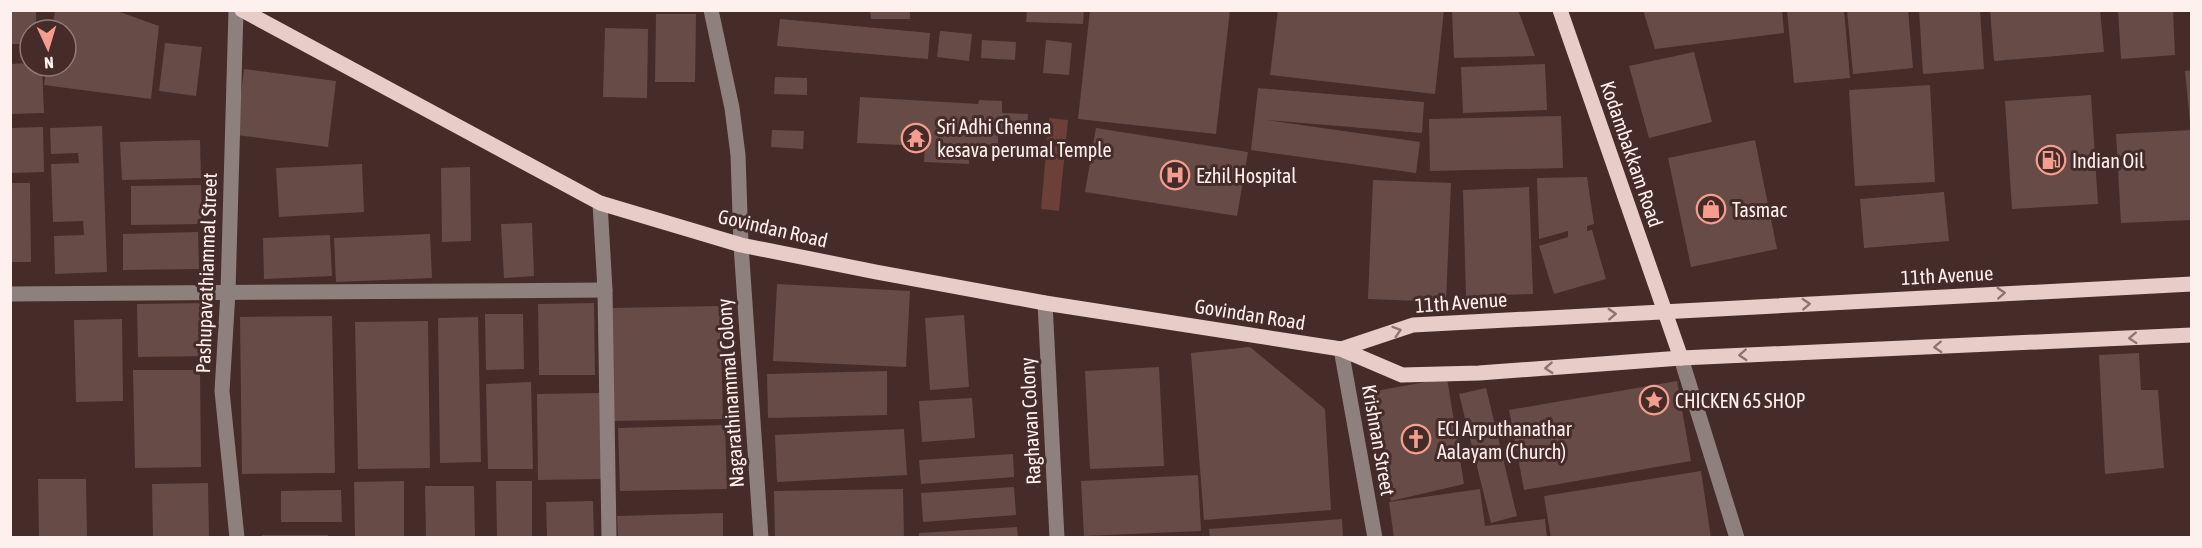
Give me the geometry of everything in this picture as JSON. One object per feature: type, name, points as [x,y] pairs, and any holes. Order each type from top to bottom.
[{"type":"main road","name":"Govindan Road","points":[[242,10],[600,203],[741,245],[1045,303],[1341,349]]},
{"type":"main road","name":"Kodambakkam Road","points":[[1560,10],[1681,358]]},
{"type":"main road","name":"11th Avenue","points":[[1341,349],[1413,325],[2192,284]]},
{"type":"main road","points":[[1341,349],[1402,375],[1479,373],[1681,358],[2192,335]]},
{"type":"street","name":"Pashupavathiammal Street","points":[[236,10],[228,292],[222,391],[237,537]]},
{"type":"street","name":"Nagarathinammal Colony","points":[[711,10],[734,119],[738,155],[741,245],[761,537]]},
{"type":"street","points":[[600,203],[609,537]]},
{"type":"street","points":[[10,294],[604,290]]},
{"type":"street","name":"Raghavan Colony","points":[[1045,303],[1057,537]]},
{"type":"street","name":"Krishnan Street","points":[[1341,349],[1375,537]]},
{"type":"street","points":[[1681,358],[1737,537]]},
{"type":"shaded area","points":[[1049,118],[1068,120],[1059,211],[1041,209]]},
{"type":"building","points":[[10,10],[36,10],[36,18],[18,18],[18,44],[10,44]]},
{"type":"building","points":[[55,10],[114,10],[159,26],[151,99],[44,85],[45,78],[78,78],[78,18],[54,18]]},
{"type":"building","points":[[870,10],[910,10],[910,19],[871,19]]},
{"type":"building","points":[[1027,10],[1084,10],[1083,24],[1026,22]]},
{"type":"building","points":[[1090,10],[1230,10],[1216,134],[1078,119]]},
{"type":"building","points":[[1278,10],[1444,10],[1435,94],[1270,75]]},
{"type":"building","points":[[1452,10],[1518,10],[1535,56],[1454,58]]},
{"type":"building","points":[[1643,10],[1782,10],[1784,33],[1655,49]]},
{"type":"building","points":[[1787,10],[1844,10],[1850,78],[1794,83]]},
{"type":"building","points":[[1847,10],[1908,10],[1913,68],[1853,74]]},
{"type":"building","points":[[1919,10],[1980,10],[1984,69],[1923,74]]},
{"type":"building","points":[[1990,10],[2100,10],[2104,52],[1994,61]]},
{"type":"building","points":[[2118,10],[2173,10],[2175,55],[2121,59]]},
{"type":"building","points":[[656,14],[696,14],[695,82],[655,82]]},
{"type":"building","points":[[780,19],[930,33],[928,59],[777,46]]},
{"type":"building","points":[[605,28],[648,29],[647,98],[603,97]]},
{"type":"building","points":[[940,31],[972,34],[969,61],[937,57]]},
{"type":"building","points":[[982,40],[1016,42],[1015,60],[981,58]]},
{"type":"building","points":[[1046,40],[1072,43],[1069,75],[1043,73]]},
{"type":"building","points":[[165,43],[202,47],[196,96],[159,91]]},
{"type":"building","points":[[1694,52],[1712,122],[1649,138],[1629,66]]},
{"type":"building","points":[[10,64],[18,64],[18,78],[43,78],[44,113],[10,114]]},
{"type":"building","points":[[1545,64],[1547,110],[1463,113],[1461,67]]},
{"type":"building","points":[[244,69],[336,81],[328,147],[236,135]]},
{"type":"building","points":[[2192,70],[2192,123],[2190,123],[2185,71]]},
{"type":"building","points":[[775,77],[807,78],[807,95],[774,94]]},
{"type":"building","points":[[1930,85],[1935,182],[1855,186],[1849,90]]},
{"type":"building","points":[[1258,88],[1424,102],[1422,133],[1266,120],[1420,142],[1416,173],[1251,150]]},
{"type":"building","points":[[2091,95],[2098,204],[2012,209],[2005,101]]},
{"type":"building","points":[[860,97],[978,104],[979,100],[1002,101],[1002,113],[1028,114],[1027,134],[998,132],[998,145],[970,144],[969,164],[924,162],[925,146],[857,143]]},
{"type":"building","points":[[1561,116],[1563,168],[1430,171],[1429,119]]},
{"type":"building","points":[[102,126],[107,272],[55,274],[54,236],[84,235],[83,221],[53,222],[51,164],[79,163],[78,153],[51,154],[50,128]]},
{"type":"building","points":[[43,127],[44,172],[10,173],[10,128]]},
{"type":"building","points":[[1096,128],[1248,152],[1237,216],[1085,192]]},
{"type":"building","points":[[772,130],[804,131],[803,149],[771,147]]},
{"type":"building","points":[[2192,130],[2192,220],[2121,223],[2116,134]]},
{"type":"building","points":[[200,140],[201,178],[122,180],[120,142]]},
{"type":"building","points":[[1755,140],[1777,249],[1691,267],[1668,158]]},
{"type":"building","points":[[362,164],[364,212],[279,217],[276,168]]},
{"type":"building","points":[[470,167],[471,241],[442,242],[441,168]]},
{"type":"building","points":[[1587,177],[1594,224],[1587,226],[1587,231],[1592,230],[1606,279],[1554,294],[1539,246],[1568,237],[1568,231],[1539,239],[1537,178]]},
{"type":"building","points":[[1373,180],[1451,183],[1446,302],[1368,299]]},
{"type":"building","points":[[10,183],[30,183],[31,262],[10,262]]},
{"type":"building","points":[[201,185],[202,224],[131,225],[131,186]]},
{"type":"building","points":[[1529,187],[1533,294],[1466,296],[1463,190]]},
{"type":"building","points":[[1944,192],[1949,241],[1864,248],[1860,199]]},
{"type":"building","points":[[532,223],[534,276],[504,278],[501,224]]},
{"type":"building","points":[[198,232],[199,269],[123,270],[123,234]]},
{"type":"building","points":[[430,234],[432,278],[336,282],[334,238]]},
{"type":"building","points":[[330,235],[332,276],[264,279],[263,238]]},
{"type":"building","points":[[777,284],[910,291],[906,367],[773,361]]},
{"type":"building","points":[[206,303],[207,356],[138,357],[137,304]]},
{"type":"building","points":[[594,303],[595,375],[539,375],[538,304]]},
{"type":"building","points":[[720,306],[723,419],[612,421],[610,308]]},
{"type":"building","points":[[485,314],[523,314],[524,369],[486,370]]},
{"type":"building","points":[[964,315],[969,387],[930,390],[925,318]]},
{"type":"building","points":[[332,316],[335,473],[242,474],[240,317]]},
{"type":"building","points":[[478,317],[481,462],[440,463],[438,318]]},
{"type":"building","points":[[122,319],[123,401],[76,402],[74,320]]},
{"type":"building","points":[[428,321],[430,468],[358,469],[355,322]]},
{"type":"building","points":[[1250,347],[1325,409],[1331,510],[1204,520],[1191,353]]},
{"type":"building","points":[[2139,353],[2141,390],[2158,390],[2164,468],[2105,474],[2099,355]]},
{"type":"building","points":[[1159,367],[1164,466],[1090,469],[1085,371]]},
{"type":"building","points":[[133,370],[200,370],[201,467],[135,468]]},
{"type":"building","points":[[887,371],[887,415],[768,418],[767,374]]},
{"type":"building","name":"ECI Arputhanathar Aalayam (Church)","points":[[1447,378],[1464,484],[1391,501],[1365,393]]},
{"type":"building","points":[[1677,381],[1691,461],[1524,490],[1509,410]]},
{"type":"building","points":[[531,382],[533,469],[488,469],[486,384]]},
{"type":"building","points":[[1486,388],[1517,516],[1491,523],[1459,394]]},
{"type":"building","points":[[601,393],[602,479],[538,480],[537,394]]},
{"type":"building","points":[[972,398],[975,438],[922,442],[919,401]]},
{"type":"building","points":[[725,425],[727,489],[620,491],[618,428]]},
{"type":"building","points":[[904,429],[907,475],[777,482],[775,435]]},
{"type":"building","points":[[1013,454],[1014,477],[921,484],[919,460]]},
{"type":"building","points":[[1701,471],[1711,538],[1551,538],[1544,496]]},
{"type":"building","points":[[1198,475],[1201,531],[1084,536],[1081,481]]},
{"type":"building","points":[[38,479],[86,479],[87,538],[39,538]]},
{"type":"building","points":[[404,481],[404,538],[355,538],[354,482]]},
{"type":"building","points":[[496,481],[532,481],[532,538],[497,538]]},
{"type":"building","points":[[208,483],[209,538],[153,538],[152,484]]},
{"type":"building","points":[[425,486],[474,486],[475,538],[426,538]]},
{"type":"building","points":[[1014,487],[1016,515],[923,522],[921,493]]},
{"type":"building","points":[[903,489],[904,538],[775,538],[774,491]]},
{"type":"building","points":[[1480,489],[1485,526],[1545,519],[1547,538],[1394,538],[1389,502]]},
{"type":"building","points":[[341,490],[342,522],[281,522],[281,491]]},
{"type":"building","points":[[593,501],[594,538],[547,538],[546,502]]},
{"type":"building","points":[[723,513],[723,538],[618,538],[617,516]]},
{"type":"building","points":[[1342,519],[1343,538],[1210,538],[1209,529]]},
{"type":"building","points":[[1017,527],[1018,538],[919,538],[919,533]]},
{"type":"building","points":[[262,535],[328,535],[328,538],[262,538]]},
{"type":"place","name":"Sri Adhi Chenna kesava perumal Temple","points":[[916,138]]},
{"type":"place","name":"Indian Oil","points":[[2051,160]]},
{"type":"place","name":"Ezhil Hospital","points":[[1175,175]]},
{"type":"place","name":"Tasmac","points":[[1711,209]]},
{"type":"place","name":"CHICKEN 65 SHOP","points":[[1654,400]]},
{"type":"place","name":"ECI Arputhanathar Aalayam (Church)","points":[[1416,439]]}]
